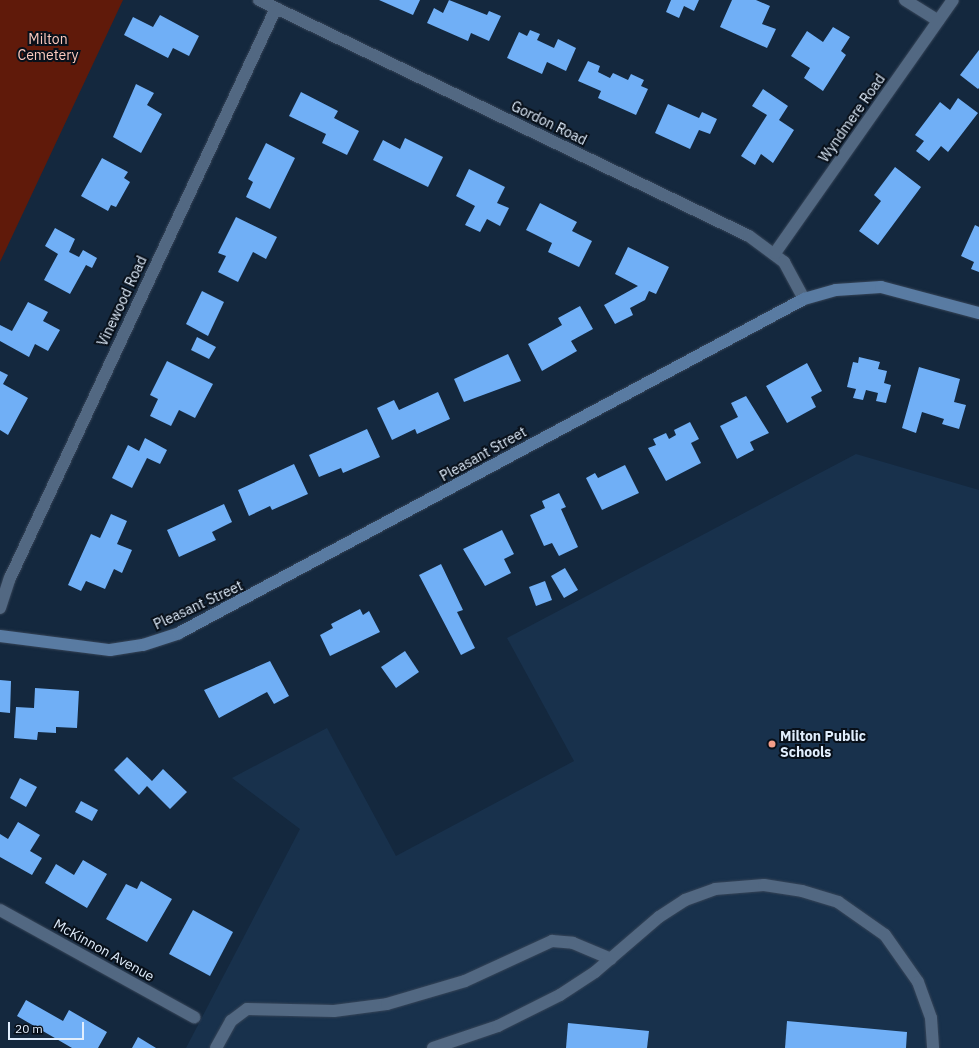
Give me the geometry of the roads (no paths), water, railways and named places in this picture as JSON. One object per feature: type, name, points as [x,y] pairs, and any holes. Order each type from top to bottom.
[{"type":"street","name":"Gordon Road","points":[[259,0],[731,226],[775,253],[793,274],[804,299]]},
{"type":"street","points":[[905,0],[938,21]]},
{"type":"street","name":"Wyndmere Road","points":[[775,253],[953,0]]},
{"type":"street","name":"Vinewood Road","points":[[0,608],[10,578],[276,8]]},
{"type":"street","name":"Pleasant Street","points":[[0,636],[110,650],[143,645],[179,633],[804,299],[836,290],[881,287],[979,313]]},
{"type":"street","points":[[433,1048],[518,1017],[578,984],[611,960],[659,917],[700,893],[729,887],[764,885],[808,892],[854,911],[897,949],[926,1000],[933,1048]]},
{"type":"street","name":"McKinnon Avenue","points":[[0,910],[194,1017]]},
{"type":"street","points":[[216,1048],[231,1021],[247,1009],[316,1012],[387,1004],[465,981],[552,941],[573,943],[611,960]]},
{"type":"place","name":"Milton Public Schools","points":[[772,744]]},
{"type":"park label","name":"Milton Cemetery","points":[[48,48]]}]
